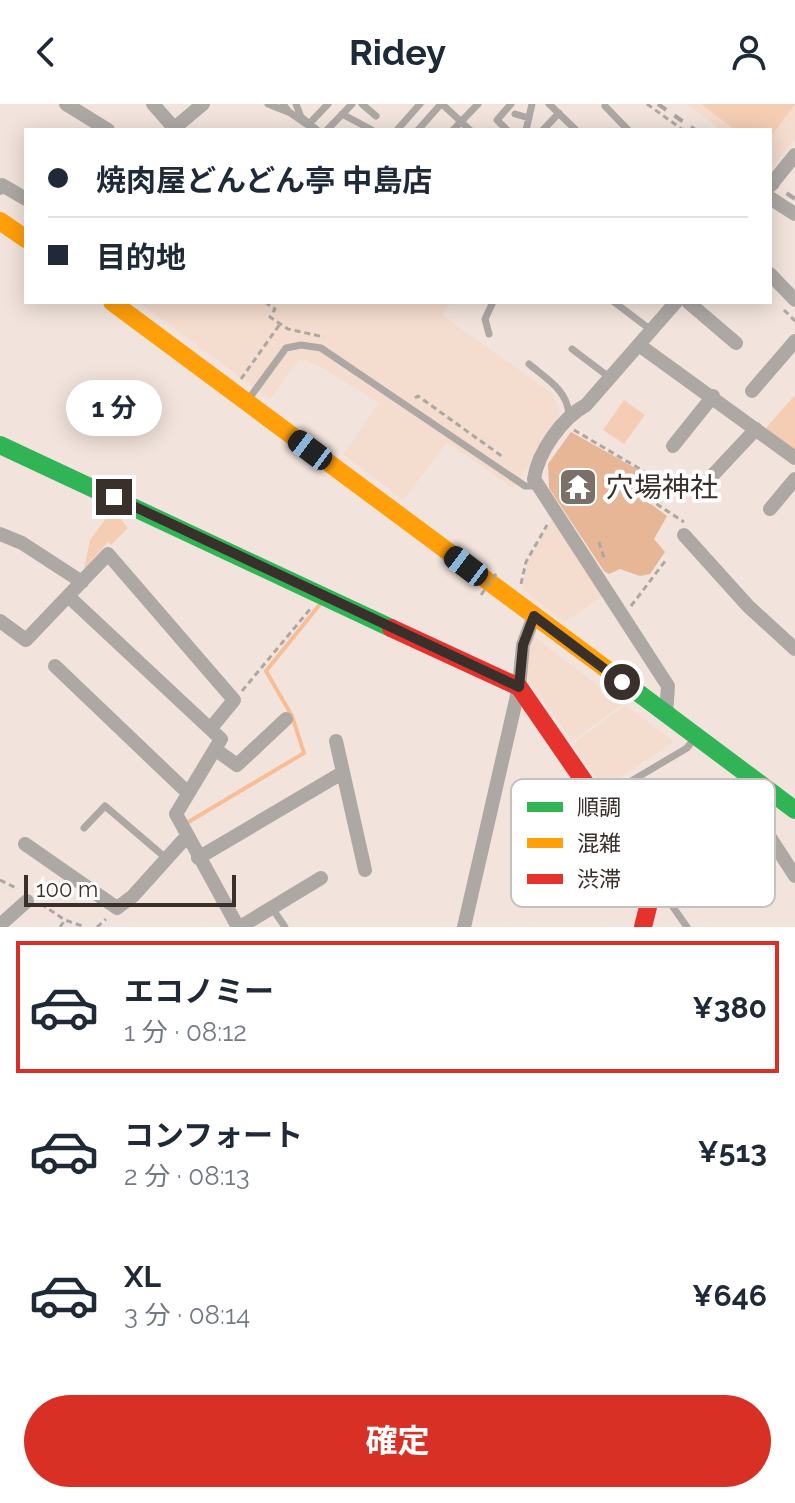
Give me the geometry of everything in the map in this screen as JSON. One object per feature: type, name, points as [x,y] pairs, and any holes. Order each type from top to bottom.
[{"type":"main road","points":[[0,221],[24,238]]},
{"type":"main road","points":[[115,304],[751,778]]},
{"type":"main road","points":[[0,445],[519,687],[588,779]]},
{"type":"main road","points":[[775,795],[795,810]]},
{"type":"main road","points":[[643,927],[648,907]]},
{"type":"street","points":[[66,104],[105,128]]},
{"type":"street","points":[[153,104],[172,128]]},
{"type":"street","points":[[174,128],[203,104]]},
{"type":"street","points":[[772,184],[795,155]]},
{"type":"street","points":[[0,188],[2,185],[24,198]]},
{"type":"street","points":[[772,199],[795,214]]},
{"type":"street","points":[[772,276],[795,300]]},
{"type":"street","points":[[666,715],[668,686],[537,486],[536,465],[566,419],[586,405],[674,304]]},
{"type":"street","points":[[690,304],[736,343]]},
{"type":"street","points":[[752,391],[795,341]]},
{"type":"street","points":[[639,345],[795,458]]},
{"type":"street","points":[[673,446],[713,396]]},
{"type":"street","points":[[711,477],[756,429]]},
{"type":"street","points":[[770,509],[795,479]]},
{"type":"street","points":[[0,534],[22,543],[82,582]]},
{"type":"street","points":[[684,535],[748,606],[795,649]]},
{"type":"street","points":[[0,621],[26,640],[108,554],[234,700],[211,728]]},
{"type":"street","points":[[68,596],[221,739],[176,814],[187,836],[202,855],[237,923]]},
{"type":"street","points":[[464,927],[519,687],[523,645],[534,616]]},
{"type":"street","points":[[55,666],[188,793]]},
{"type":"street","points":[[216,750],[237,765],[286,719]]},
{"type":"street","points":[[336,741],[365,870]]},
{"type":"street","points":[[202,855],[342,773]]},
{"type":"street","points":[[25,844],[117,908],[187,836]]},
{"type":"street","points":[[775,845],[795,876]]},
{"type":"street","points":[[219,927],[272,908],[321,878]]},
{"type":"street","points":[[0,925],[27,901]]},
{"type":"lane","points":[[268,104],[289,112],[313,128]]},
{"type":"lane","points":[[283,104],[289,112]]},
{"type":"lane","points":[[296,104],[308,125]]},
{"type":"lane","points":[[308,125],[328,104]]},
{"type":"lane","points":[[329,128],[352,104]]},
{"type":"lane","points":[[362,104],[376,116]]},
{"type":"lane","points":[[399,128],[420,104]]},
{"type":"lane","points":[[423,128],[442,104],[468,128]]},
{"type":"lane","points":[[455,128],[478,104]]},
{"type":"lane","points":[[505,128],[497,120],[511,104]]},
{"type":"lane","points":[[526,128],[532,104]]},
{"type":"lane","points":[[549,104],[574,128]]},
{"type":"lane","points":[[605,106],[626,128]]},
{"type":"lane","points":[[545,128],[559,113]]},
{"type":"lane","points":[[342,114],[365,128]]},
{"type":"lane","points":[[515,114],[529,118]]},
{"type":"lane","points":[[566,128],[570,123]]},
{"type":"lane","points":[[489,334],[485,319],[492,304]]},
{"type":"lane","points":[[617,304],[651,331]]},
{"type":"lane","points":[[246,403],[286,348],[301,345],[321,348],[525,486],[537,486]]},
{"type":"lane","points":[[572,349],[609,377]]},
{"type":"lane","points":[[529,364],[561,391],[568,402],[566,419]]},
{"type":"lane","points":[[634,779],[687,748],[695,737]]},
{"type":"lane","points":[[84,828],[105,806],[167,859]]},
{"type":"lane","points":[[672,907],[687,927]]},
{"type":"lane","points":[[272,908],[285,927]]},
{"type":"path","points":[[647,104],[680,128]]},
{"type":"path","points":[[239,382],[280,324]]},
{"type":"path","points":[[566,419],[657,479],[646,497]]},
{"type":"path","points":[[638,493],[686,524],[684,535]]},
{"type":"path","points":[[519,591],[526,562],[555,510]]},
{"type":"path","points":[[624,615],[666,560]]},
{"type":"path","points":[[481,595],[498,571]]},
{"type":"path","points":[[234,700],[321,596]]},
{"type":"path","points":[[60,927],[65,920],[85,927]]},
{"type":"shaded area","points":[[686,104],[795,104],[795,139],[772,168],[772,128],[718,128]]},
{"type":"shaded area","points":[[701,104],[795,104],[772,135],[772,128],[732,128]]},
{"type":"shaded area","points":[[141,304],[450,304],[442,315],[552,393],[560,410],[558,422],[513,488],[447,442],[403,500],[343,454],[379,403],[321,367],[299,359],[270,399]]},
{"type":"shaded area","points":[[795,395],[795,451],[765,429]]},
{"type":"shaded area","points":[[624,400],[645,415],[624,444],[603,430]]},
{"type":"shaded area","points":[[571,432],[653,478],[643,498],[667,516],[654,539],[665,552],[650,574],[640,576],[620,569],[609,574],[604,571],[549,488],[548,464]]},
{"type":"shaded area","points":[[113,509],[128,528],[111,545],[108,542],[84,569],[90,540]]},
{"type":"shaded area","points":[[554,515],[606,593],[565,622],[522,589],[527,563]]},
{"type":"shaded area","points":[[529,633],[623,704],[572,741],[522,670]]},
{"type":"shaded area","points":[[625,705],[674,741],[619,779],[597,779],[573,744]]},
{"type":"waterway","points":[[185,824],[304,753],[292,716],[266,671],[321,603]]},
{"type":"railway","points":[[658,104],[692,128]]},
{"type":"railway","points":[[772,183],[795,199]]},
{"type":"traffic: fast","points":[[0,445],[391,628]]},
{"type":"traffic: fast","points":[[609,671],[754,779]]},
{"type":"traffic: fast","points":[[775,795],[795,810]]},
{"type":"traffic: slow","points":[[0,221],[24,238]]},
{"type":"traffic: slow","points":[[115,304],[609,671]]},
{"type":"traffic: jam","points":[[391,628],[519,687],[582,779]]},
{"type":"traffic: jam","points":[[643,927],[648,907]]},
{"type":"place","name":"穴場神社","points":[[578,487]]},
{"type":"route","points":[[114,497],[519,687],[523,645],[534,616],[622,682]]}]
